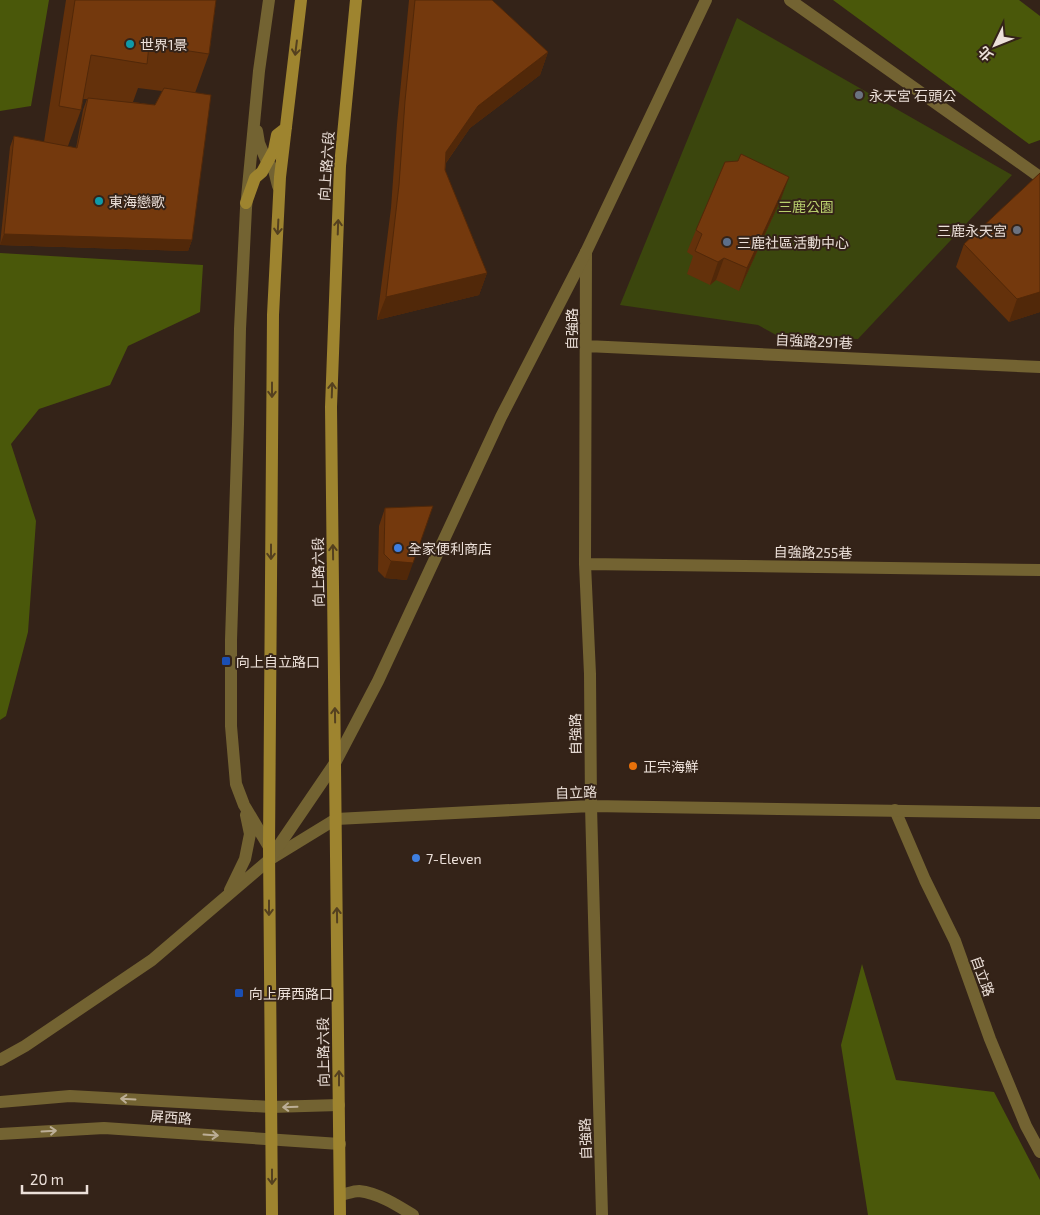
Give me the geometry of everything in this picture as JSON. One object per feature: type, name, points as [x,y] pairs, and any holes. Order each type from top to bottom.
[{"type":"main road","points":[[272,1215],[269,853],[273,315],[279,195],[302,0]]},
{"type":"main road","name":"向上路六段","points":[[340,1215],[331,407],[340,166],[356,0]]},
{"type":"main road","points":[[246,203],[255,178],[262,172],[274,150],[277,135],[286,128]]},
{"type":"street","points":[[0,1060],[152,960],[227,896],[269,853],[244,805],[236,784],[232,735],[231,640],[240,329],[246,203],[269,0]]},
{"type":"street","name":"自強路","points":[[269,853],[335,763],[378,681],[501,418],[586,252],[706,0]]},
{"type":"street","points":[[790,0],[1040,177]]},
{"type":"street","points":[[255,116],[259,143],[267,162],[274,170],[279,195]]},
{"type":"street","name":"自強路","points":[[586,252],[585,564],[590,674],[591,806],[602,1215]]},
{"type":"street","name":"自強路291巷","points":[[586,346],[1040,367]]},
{"type":"street","name":"自強路255巷","points":[[585,564],[1040,570]]},
{"type":"street","points":[[227,896],[245,860],[250,834],[244,805]]},
{"type":"street","name":"自立路","points":[[269,853],[336,819],[591,806],[1040,813]]},
{"type":"street","name":"自立路","points":[[895,810],[925,880],[955,941],[990,1039],[1026,1126],[1040,1152]]},
{"type":"street","name":"屏西路","points":[[0,1102],[70,1096],[271,1107],[339,1105]]},
{"type":"street","name":"屏西路","points":[[0,1134],[104,1128],[340,1144]]},
{"type":"street","points":[[340,1195],[358,1191],[395,1203],[413,1215]]},
{"type":"green space","points":[[0,0],[49,0],[31,106],[0,111]]},
{"type":"green space","points":[[833,0],[1019,0],[1040,16],[1040,140],[1029,144]]},
{"type":"green space","name":"三鹿公園","points":[[737,18],[1012,175],[858,339],[835,338],[787,341],[758,325],[620,305]]},
{"type":"green space","points":[[0,253],[203,265],[200,312],[128,346],[110,385],[39,409],[11,444],[36,521],[28,632],[6,716],[0,720]]},
{"type":"green space","points":[[862,964],[896,1080],[994,1092],[1040,1180],[1040,1215],[868,1215],[841,1045]]},
{"type":"building","points":[[75,0],[216,0],[209,54],[149,45],[147,64],[91,55],[81,110],[59,106]]},
{"type":"building","points":[[415,0],[492,0],[548,52],[478,106],[446,152],[445,170],[487,273],[386,297],[399,185]]},
{"type":"building","name":"東海戀歌","points":[[164,88],[211,95],[192,240],[4,234],[14,136],[77,148],[88,98],[155,105]]},
{"type":"building","name":"三鹿社區活動中心","points":[[741,154],[789,177],[747,268],[724,258],[718,262],[695,251],[702,234],[696,230],[725,162],[738,161]]},
{"type":"building","name":"三鹿永天宮","points":[[1040,173],[1040,292],[1017,299],[964,244]]},
{"type":"building","name":"全家便利商店","points":[[433,506],[413,563],[391,561],[384,554],[385,508]]},
{"type":"place","name":"世界1景","points":[[130,44]]},
{"type":"place","name":"永天宮 石頭公","points":[[859,95]]},
{"type":"place","name":"東海戀歌","points":[[99,201]]},
{"type":"place","name":"三鹿永天宮","points":[[1017,230]]},
{"type":"place","name":"三鹿社區活動中心","points":[[727,242]]},
{"type":"place","name":"全家便利商店","points":[[398,548]]},
{"type":"place","name":"向上自立路口","points":[[226,661]]},
{"type":"place","name":"正宗海鮮","points":[[633,766]]},
{"type":"place","name":"7-Eleven","points":[[416,858]]},
{"type":"place","name":"向上屏西路口","points":[[239,993]]}]
